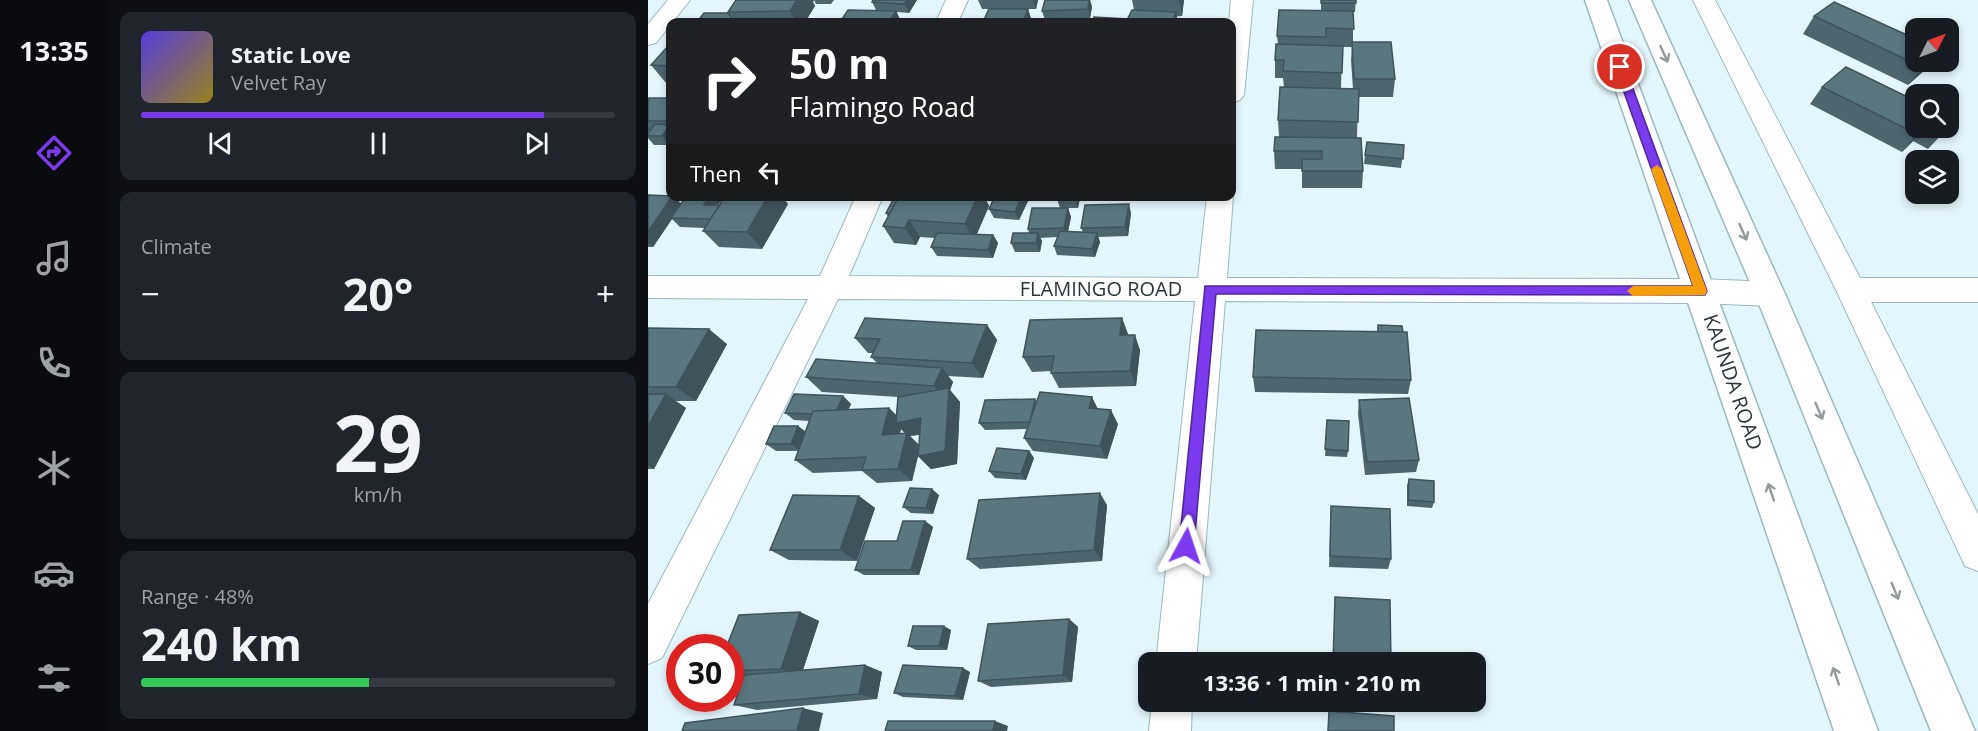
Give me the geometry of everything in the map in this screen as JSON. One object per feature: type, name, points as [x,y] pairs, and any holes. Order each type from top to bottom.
[{"type":"main road","name":"KAUNDA ROAD","points":[[1596,0],[1856,731]]},
{"type":"main road","points":[[1640,0],[1770,294],[1953,731]]},
{"type":"street","points":[[648,38],[679,0]]},
{"type":"street","points":[[949,18],[957,0]]},
{"type":"street","points":[[1236,57],[1242,0]]},
{"type":"street","points":[[1704,0],[1851,290],[1978,553]]},
{"type":"street","points":[[648,644],[829,288],[868,201]]},
{"type":"street","points":[[1177,652],[1219,201]]},
{"type":"street","name":"FLAMINGO ROAD","points":[[648,287],[1701,291],[1770,294]]},
{"type":"street","points":[[1851,290],[1978,290]]},
{"type":"street","points":[[1170,731],[1171,712]]},
{"type":"building","points":[[736,0],[797,0],[790,11],[728,12]]},
{"type":"building","points":[[873,0],[907,0],[904,4],[872,2]]},
{"type":"building","points":[[1045,0],[1089,0],[1088,9],[1042,11]]},
{"type":"building","points":[[1321,0],[1356,0],[1356,3],[1321,3]]},
{"type":"building","points":[[1834,2],[1905,34],[1905,59],[1814,16]]},
{"type":"building","points":[[989,9],[1028,9],[1025,18],[985,18]]},
{"type":"building","points":[[848,10],[896,11],[892,18],[843,18]]},
{"type":"building","points":[[1132,10],[1176,12],[1174,18],[1128,18]]},
{"type":"building","points":[[1279,10],[1353,11],[1354,29],[1326,28],[1326,37],[1277,36]]},
{"type":"building","points":[[704,13],[728,13],[732,18],[700,18]]},
{"type":"building","points":[[1352,42],[1391,42],[1395,79],[1354,79]]},
{"type":"building","points":[[1276,44],[1343,46],[1342,73],[1283,71],[1284,60],[1275,60]]},
{"type":"building","points":[[666,48],[666,66],[651,65]]},
{"type":"building","points":[[1846,67],[1905,96],[1905,128],[1822,87]]},
{"type":"building","points":[[1280,87],[1359,89],[1358,122],[1278,120]]},
{"type":"building","points":[[649,98],[666,98],[666,121],[648,121]]},
{"type":"building","points":[[655,124],[666,125],[666,130],[662,136],[648,136]]},
{"type":"building","points":[[1275,137],[1361,138],[1363,171],[1302,171],[1302,159],[1322,159],[1322,151],[1274,151]]},
{"type":"building","points":[[1367,142],[1404,145],[1403,159],[1365,155]]},
{"type":"building","points":[[648,195],[666,196],[666,201],[669,201],[648,232]]},
{"type":"building","points":[[683,201],[706,201],[704,205],[720,205],[710,219],[671,218]]},
{"type":"building","points":[[722,201],[765,201],[747,232],[703,231]]},
{"type":"building","points":[[892,201],[896,201],[890,213],[886,213]]},
{"type":"building","points":[[896,201],[976,201],[965,224],[909,220],[905,228],[883,226]]},
{"type":"building","points":[[993,201],[1020,201],[1015,212],[989,209]]},
{"type":"building","points":[[1129,204],[1125,227],[1081,228],[1085,205]]},
{"type":"building","points":[[1032,208],[1068,208],[1064,228],[1028,229]]},
{"type":"building","points":[[1060,231],[1097,233],[1092,249],[1054,246]]},
{"type":"building","points":[[937,233],[993,235],[988,250],[931,247]]},
{"type":"building","points":[[1013,233],[1038,233],[1036,243],[1011,243]]},
{"type":"building","points":[[865,318],[987,325],[972,363],[871,357],[880,339],[855,338]]},
{"type":"building","points":[[1122,318],[1120,335],[1135,335],[1130,371],[1051,373],[1054,356],[1023,357],[1030,320]]},
{"type":"building","points":[[1378,325],[1402,326],[1403,332],[1378,332]]},
{"type":"building","points":[[648,328],[709,329],[676,387],[648,387]]},
{"type":"building","points":[[1256,330],[1407,332],[1411,380],[1253,377]]},
{"type":"building","points":[[816,359],[942,368],[934,386],[806,377]]},
{"type":"building","points":[[949,388],[945,451],[918,456],[921,418],[896,423],[898,397]]},
{"type":"building","points":[[1040,392],[1092,397],[1089,408],[1111,410],[1100,446],[1024,438]]},
{"type":"building","points":[[648,394],[666,394],[648,426]]},
{"type":"building","points":[[794,394],[843,396],[837,410],[813,411],[812,414],[785,413]]},
{"type":"building","points":[[1409,398],[1419,460],[1367,462],[1359,400]]},
{"type":"building","points":[[1035,399],[1030,422],[979,423],[985,400]]},
{"type":"building","points":[[889,408],[882,435],[907,433],[898,469],[862,470],[866,457],[795,460],[813,411]]},
{"type":"building","points":[[1327,420],[1349,421],[1348,451],[1325,449]]},
{"type":"building","points":[[774,426],[798,426],[791,444],[766,444]]},
{"type":"building","points":[[997,448],[1029,451],[1021,474],[989,471]]},
{"type":"building","points":[[1409,479],[1434,481],[1434,502],[1408,500]]},
{"type":"building","points":[[910,488],[932,489],[926,508],[903,507]]},
{"type":"building","points":[[1100,493],[1094,550],[967,559],[979,500]]},
{"type":"building","points":[[793,495],[859,496],[840,550],[770,550]]},
{"type":"building","points":[[1331,506],[1390,509],[1391,559],[1330,556]]},
{"type":"building","points":[[903,521],[925,521],[911,570],[855,570],[865,541],[897,541]]},
{"type":"building","points":[[1335,597],[1390,600],[1391,652],[1333,652]]},
{"type":"building","points":[[800,612],[781,669],[744,670],[744,634],[732,634],[739,615]]},
{"type":"building","points":[[1069,619],[1063,675],[978,681],[988,624]]},
{"type":"building","points":[[913,626],[944,626],[939,646],[908,646]]},
{"type":"building","points":[[865,665],[859,694],[744,704],[744,675]]},
{"type":"building","points":[[903,665],[963,668],[955,696],[894,693]]},
{"type":"building","points":[[803,708],[797,731],[682,731],[685,723]]},
{"type":"building","points":[[1329,712],[1394,716],[1394,731],[1328,731]]},
{"type":"building","points":[[888,721],[995,721],[993,731],[885,731]]},
{"type":"slow traffic","points":[[1633,291],[1701,291],[1657,169]]},
{"type":"route","points":[[1186,546],[1210,289],[1701,291],[1620,67]]}]
